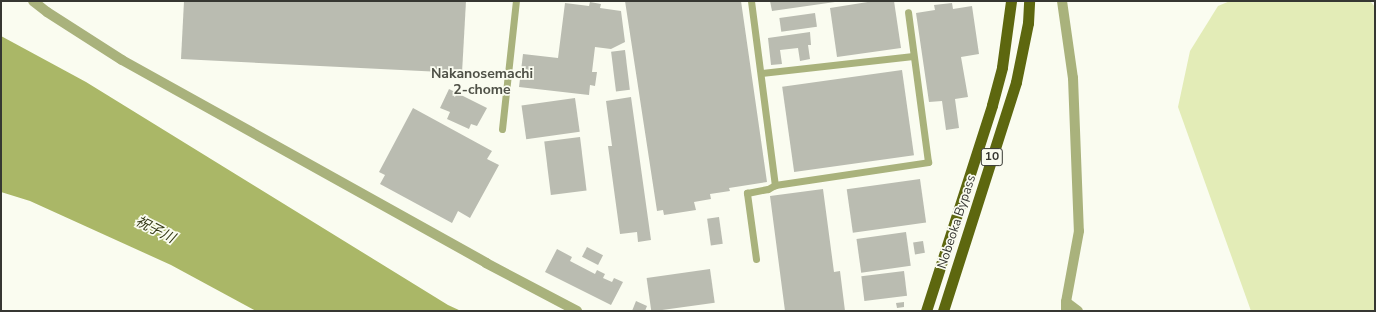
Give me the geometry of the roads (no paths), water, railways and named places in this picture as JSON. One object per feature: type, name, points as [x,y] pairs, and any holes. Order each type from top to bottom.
[{"type":"highway","name":"Nobeoka Bypass","points":[[926,311],[992,105],[1002,67],[1011,1]]},
{"type":"highway","name":"Nobeoka Bypass","points":[[942,311],[1016,82],[1028,23],[1029,1]]},
{"type":"street","points":[[33,1],[47,12],[122,60],[486,263],[577,311]]},
{"type":"street","points":[[1062,1],[1073,78],[1079,231],[1066,307],[1078,311]]},
{"type":"lane","points":[[502,129],[516,1]]},
{"type":"lane","points":[[751,1],[775,185]]},
{"type":"lane","points":[[756,259],[747,193],[768,189],[775,185],[928,162],[908,12]]},
{"type":"lane","points":[[761,73],[913,56]]},
{"type":"water","name":"祝子川","points":[[1,36],[86,82],[448,305],[461,311],[256,311],[171,265],[30,201],[1,192]]},
{"type":"district","name":"Nakanosemachi 2-chome","points":[[482,82]]}]
